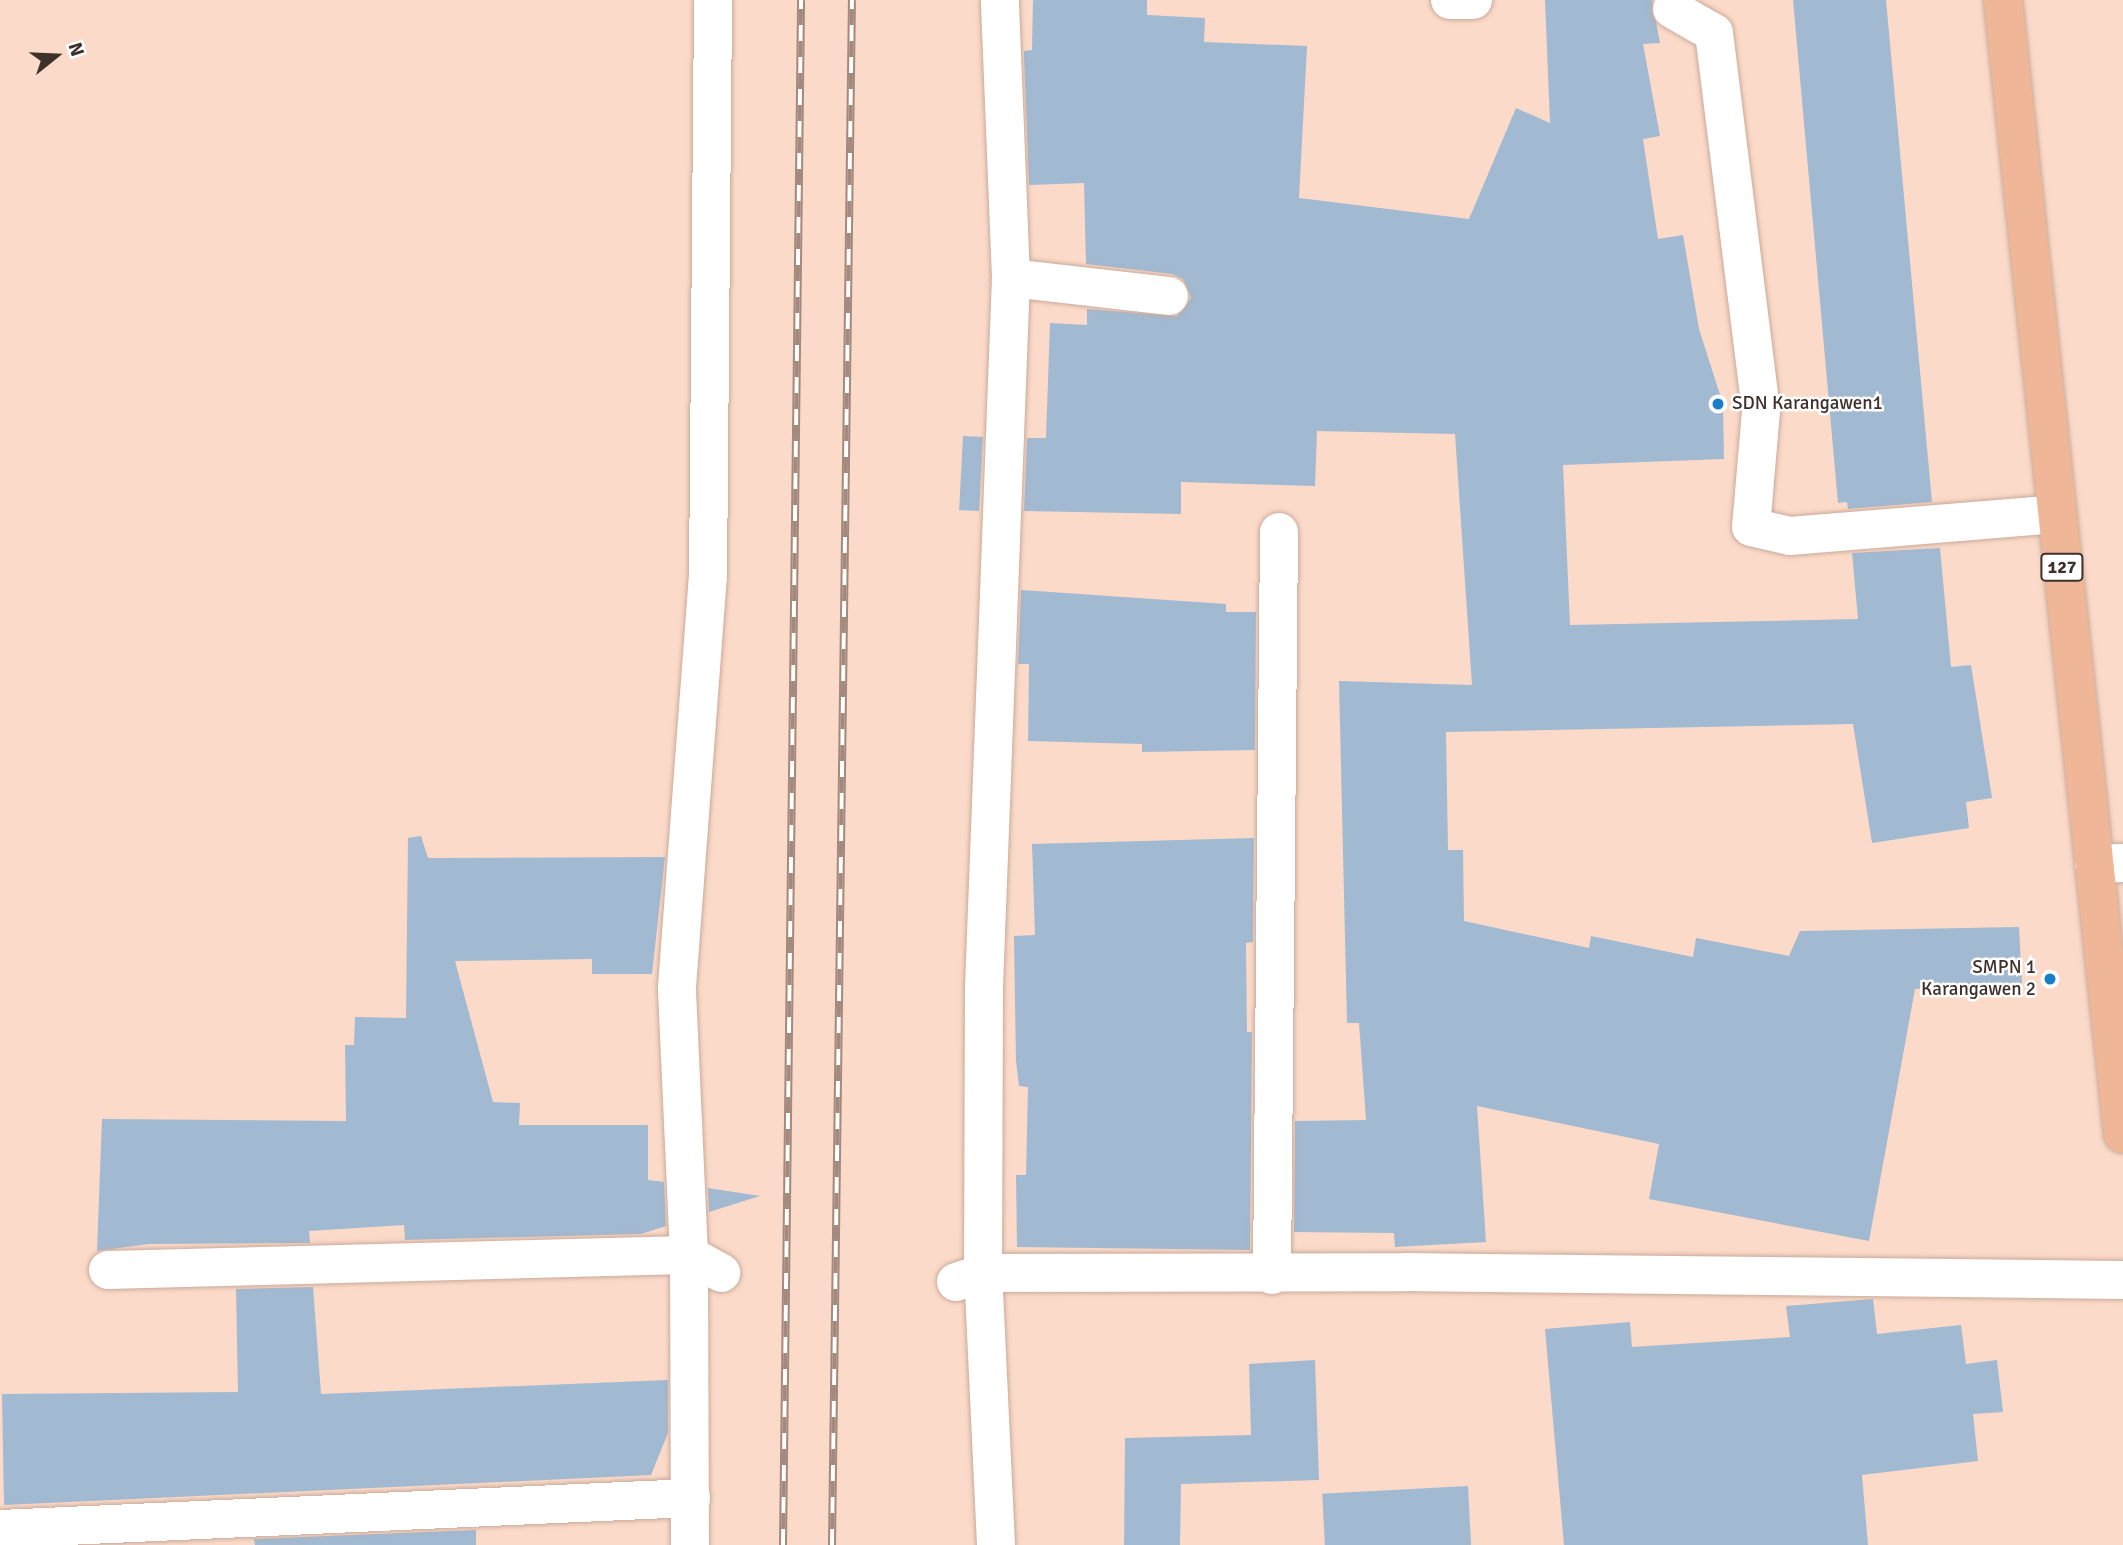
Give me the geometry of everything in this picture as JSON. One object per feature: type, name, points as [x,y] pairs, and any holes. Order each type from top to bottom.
[{"type":"main road","name":"127","points":[[2003,0],[2056,514],[2108,863],[2123,1134]]},
{"type":"street","points":[[690,1545],[689,1255],[677,987],[708,577],[713,0]]},
{"type":"street","points":[[996,1545],[970,1278],[1011,278],[1000,0]]},
{"type":"street","points":[[1450,0],[1473,0]]},
{"type":"street","points":[[1672,9],[1714,33],[1761,411],[1751,527],[1790,537],[2056,514]]},
{"type":"street","points":[[1011,278],[1169,296]]},
{"type":"street","points":[[1272,1275],[1279,532]]},
{"type":"street","points":[[108,1270],[689,1255],[721,1273]]},
{"type":"street","points":[[970,1278],[1272,1275],[2123,1280]]},
{"type":"street","points":[[0,1528],[691,1498]]},
{"type":"building","points":[[1033,0],[1147,0],[1147,15],[1205,18],[1204,42],[1307,46],[1299,198],[1469,219],[1516,108],[1550,123],[1545,0],[1652,0],[1660,43],[1643,44],[1660,136],[1643,139],[1658,239],[1683,235],[1699,329],[1723,404],[1724,459],[1563,465],[1570,625],[1858,619],[1852,553],[1940,548],[1951,667],[1971,665],[1992,798],[1966,802],[1969,828],[1872,843],[1853,724],[1446,732],[1448,850],[1463,850],[1464,921],[1589,948],[1591,936],[1693,957],[1696,938],[1789,956],[1800,931],[2019,927],[2022,983],[1915,989],[1869,1241],[1649,1199],[1659,1144],[1477,1106],[1486,1242],[1395,1247],[1394,1233],[1294,1232],[1295,1121],[1366,1120],[1359,1023],[1347,1023],[1339,681],[1472,685],[1455,434],[1317,431],[1315,486],[1181,482],[1181,514],[1024,511],[1027,438],[1046,438],[1050,323],[1087,325],[1087,309],[1177,316],[1191,298],[1183,279],[1172,274],[1086,264],[1084,183],[1029,185],[1024,51],[1032,50]]},
{"type":"building","points":[[1793,0],[1886,0],[1932,502],[1848,509],[1847,502],[1838,503]]},
{"type":"building","points":[[963,436],[983,437],[979,511],[959,510]]},
{"type":"building","points":[[1021,590],[1226,604],[1226,612],[1256,612],[1255,750],[1142,752],[1142,744],[1028,741],[1029,664],[1018,664]]},
{"type":"building","points":[[421,836],[428,858],[665,857],[652,974],[592,974],[592,959],[455,961],[493,1102],[520,1103],[519,1125],[648,1125],[648,1180],[664,1182],[666,1226],[641,1234],[405,1240],[404,1225],[309,1231],[310,1243],[149,1244],[97,1251],[102,1119],[346,1121],[345,1045],[354,1045],[355,1017],[406,1018],[408,838]]},
{"type":"building","points":[[1254,838],[1253,942],[1246,943],[1247,1032],[1252,1032],[1250,1250],[1017,1247],[1016,1175],[1026,1175],[1028,1087],[1019,1086],[1016,1061],[1014,936],[1035,935],[1032,844]]},
{"type":"building","points":[[708,1188],[760,1196],[709,1212]]},
{"type":"building","points":[[313,1287],[321,1394],[668,1380],[668,1433],[651,1475],[4,1505],[2,1394],[238,1392],[236,1289]]},
{"type":"building","points":[[1873,1299],[1877,1334],[1961,1325],[1966,1364],[1997,1360],[2003,1412],[1973,1414],[1978,1461],[1862,1475],[1868,1545],[1564,1545],[1545,1329],[1630,1322],[1632,1347],[1790,1337],[1786,1306]]},
{"type":"building","points":[[1315,1360],[1319,1480],[1181,1484],[1180,1545],[1124,1545],[1125,1438],[1251,1435],[1249,1364]]},
{"type":"building","points":[[1468,1486],[1471,1545],[1325,1545],[1322,1494]]},
{"type":"building","points":[[476,1530],[476,1545],[255,1545],[254,1539]]},
{"type":"railway","points":[[783,1545],[801,0]]},
{"type":"railway","points":[[832,1545],[852,0]]},
{"type":"place","name":"SDN Karangawen1","points":[[1718,404]]},
{"type":"place","name":"SMPN 1 Karangawen 2","points":[[2050,979]]}]
